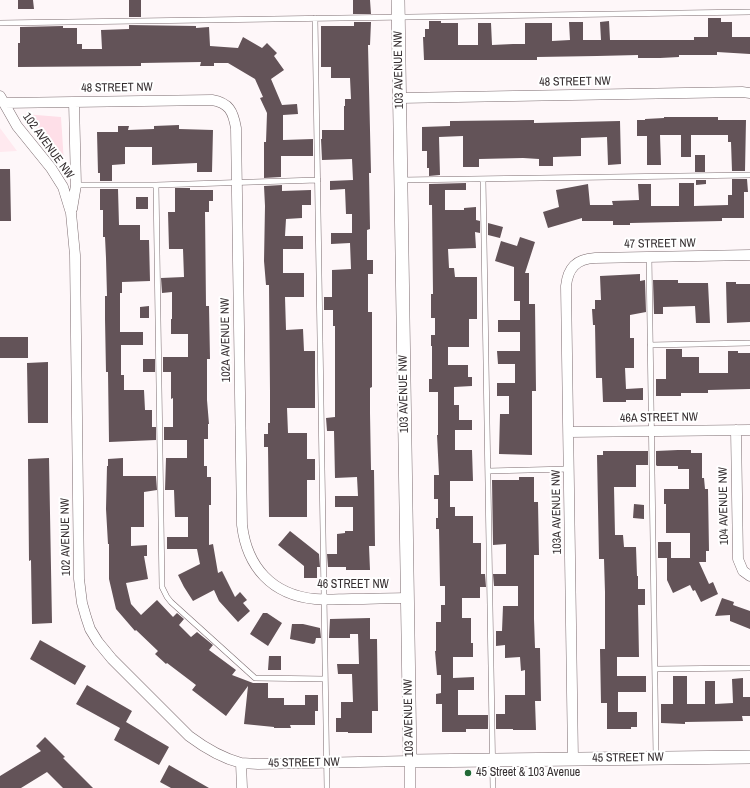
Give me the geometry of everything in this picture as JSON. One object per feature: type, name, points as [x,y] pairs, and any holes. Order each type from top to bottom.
[{"type":"street","name":"103 AVENUE NW","points":[[398,0],[410,788]]},
{"type":"street","name":"48 STREET NW","points":[[400,98],[726,92],[750,93]]},
{"type":"street","name":"48 STREET NW","points":[[2,100],[74,102],[212,100],[220,101],[228,107]]},
{"type":"street","name":"102 AVENUE NW","points":[[2,100],[17,126],[56,175],[68,199],[71,213],[75,254],[79,579],[82,603],[90,629],[104,651],[189,736],[204,747],[228,759],[241,763]]},
{"type":"street","name":"102 AVENUE NW","points":[[71,213],[76,185],[74,102]]},
{"type":"street","name":"102A AVENUE NW","points":[[228,107],[232,112],[236,128],[242,525],[247,550],[259,571]]},
{"type":"street","name":"47 STREET NW","points":[[573,266],[590,258],[750,255]]},
{"type":"street","name":"103A AVENUE NW","points":[[573,266],[569,272],[566,286],[573,759]]},
{"type":"street","name":"104 AVENUE NW","points":[[736,430],[738,559],[743,570],[750,576]]},
{"type":"street","name":"46A STREET NW","points":[[569,432],[750,430]]},
{"type":"street","name":"46 STREET NW","points":[[259,571],[277,587],[286,592],[307,598],[325,600],[407,598]]},
{"type":"street","name":"45 STREET NW","points":[[241,763],[258,764],[750,757]]},
{"type":"street","points":[[241,763],[242,788]]},
{"type":"lane","points":[[0,23],[750,12]]},
{"type":"lane","points":[[315,18],[327,788]]},
{"type":"lane","points":[[401,180],[750,175]]},
{"type":"lane","points":[[483,179],[493,788]]},
{"type":"lane","points":[[76,185],[156,185],[318,180]]},
{"type":"lane","points":[[156,185],[162,587],[171,602],[255,678],[325,679]]},
{"type":"lane","points":[[649,256],[656,758]]},
{"type":"lane","points":[[650,345],[750,344]]},
{"type":"lane","points":[[488,471],[569,469]]},
{"type":"lane","points":[[655,669],[750,668]]},
{"type":"shaded area","points":[[24,114],[61,117],[64,163]]},
{"type":"shaded area","points":[[0,128],[17,151],[0,152]]},
{"type":"building","points":[[18,0],[33,0],[34,9],[18,9]]},
{"type":"building","points":[[129,0],[141,0],[141,17],[129,17]]},
{"type":"building","points":[[353,0],[370,0],[371,14],[353,14]]},
{"type":"building","points":[[708,18],[721,18],[721,22],[732,22],[732,37],[750,37],[750,54],[717,52],[717,55],[679,55],[679,57],[660,58],[638,58],[638,55],[537,57],[537,60],[424,60],[423,37],[425,37],[425,29],[429,29],[429,21],[458,23],[458,45],[478,45],[478,23],[491,23],[492,45],[525,44],[525,23],[552,23],[552,41],[570,40],[569,22],[583,22],[583,40],[601,40],[600,22],[609,21],[610,40],[694,40],[694,37],[708,37]]},
{"type":"building","points":[[354,22],[371,22],[370,45],[368,45],[371,173],[369,173],[370,229],[367,230],[367,260],[373,260],[373,274],[368,274],[368,312],[372,312],[372,387],[370,388],[370,413],[371,470],[374,470],[375,546],[369,546],[370,570],[346,570],[346,567],[328,567],[327,554],[337,554],[337,534],[345,533],[345,531],[353,531],[353,507],[335,507],[335,496],[358,496],[357,477],[335,478],[334,431],[327,431],[326,418],[335,417],[335,326],[333,326],[333,310],[324,310],[324,297],[332,297],[332,270],[351,269],[350,243],[331,244],[331,233],[352,233],[352,214],[346,214],[345,189],[330,190],[330,181],[353,180],[352,159],[322,160],[322,130],[344,130],[345,99],[351,99],[350,78],[331,78],[331,67],[321,67],[321,26],[354,26]]},
{"type":"building","points":[[129,25],[196,26],[196,28],[209,27],[210,46],[238,48],[243,37],[262,48],[267,43],[277,53],[274,56],[284,70],[271,79],[282,105],[297,104],[298,114],[283,115],[283,140],[313,139],[313,156],[281,156],[281,177],[264,178],[264,142],[266,142],[267,113],[260,98],[263,97],[255,79],[228,63],[214,63],[214,66],[200,66],[201,62],[141,63],[141,66],[18,67],[20,27],[63,26],[63,28],[77,28],[77,44],[82,44],[82,49],[102,49],[101,30],[129,29]]},
{"type":"building","points":[[664,117],[718,117],[718,120],[746,120],[745,171],[732,171],[731,142],[728,142],[728,135],[691,135],[691,157],[681,157],[681,135],[660,135],[661,165],[647,165],[647,136],[637,136],[637,120]]},
{"type":"building","points":[[534,120],[534,123],[620,121],[621,164],[608,165],[607,137],[581,138],[581,156],[553,157],[553,166],[539,166],[539,159],[523,158],[479,159],[479,167],[463,167],[463,136],[439,137],[440,175],[429,176],[429,168],[427,168],[427,151],[422,151],[422,127],[450,126],[450,121]]},
{"type":"building","points":[[179,125],[179,129],[213,130],[212,172],[197,172],[197,163],[152,165],[152,147],[125,147],[125,164],[112,165],[112,181],[100,181],[100,173],[98,173],[97,132],[118,132],[118,126],[129,126],[128,130],[154,129],[154,126]]},
{"type":"building","points":[[695,155],[705,155],[705,172],[695,172]]},
{"type":"building","points":[[0,169],[10,169],[11,221],[0,221]]},
{"type":"building","points":[[732,179],[747,179],[748,192],[744,192],[744,218],[722,218],[722,221],[630,223],[630,225],[613,225],[613,221],[582,221],[582,218],[548,228],[543,212],[559,207],[556,190],[588,184],[590,205],[613,205],[612,201],[639,200],[638,184],[651,184],[651,206],[679,206],[679,183],[694,183],[694,206],[728,205],[728,195],[732,195]]},
{"type":"building","points":[[696,180],[706,180],[706,184],[696,185]]},
{"type":"building","points":[[466,183],[466,190],[445,190],[445,210],[464,210],[464,208],[476,207],[476,220],[480,221],[480,233],[475,232],[476,248],[448,249],[449,268],[454,268],[455,277],[477,277],[477,319],[469,319],[469,347],[448,347],[448,365],[468,365],[468,377],[472,377],[472,386],[454,387],[454,405],[459,405],[459,420],[472,420],[472,430],[455,430],[455,450],[472,450],[473,481],[450,481],[450,507],[455,507],[455,516],[473,516],[473,543],[481,543],[481,574],[485,574],[486,587],[480,587],[480,598],[462,598],[462,618],[471,618],[471,643],[473,643],[473,657],[453,657],[453,678],[474,677],[474,690],[458,690],[458,715],[488,715],[488,729],[466,729],[466,732],[442,732],[442,704],[436,704],[436,694],[441,693],[441,675],[437,675],[435,651],[436,622],[441,622],[441,605],[445,605],[445,586],[440,586],[439,529],[436,529],[436,518],[438,518],[438,499],[434,499],[434,475],[439,475],[437,435],[438,392],[429,392],[429,379],[432,379],[431,335],[435,335],[435,318],[431,318],[431,294],[433,294],[432,205],[429,205],[429,184]]},
{"type":"building","points":[[282,185],[282,191],[311,190],[311,205],[302,205],[302,218],[286,219],[285,236],[303,236],[303,249],[283,249],[283,273],[304,273],[304,297],[285,297],[286,330],[303,329],[304,351],[315,351],[315,408],[287,408],[288,433],[307,433],[307,459],[315,459],[315,480],[307,480],[307,517],[269,517],[268,447],[264,447],[264,434],[268,434],[268,423],[270,423],[270,392],[269,285],[266,285],[264,261],[264,186]]},
{"type":"building","points":[[175,188],[190,188],[190,190],[213,190],[213,201],[209,201],[209,212],[205,212],[206,306],[209,306],[210,359],[207,359],[207,400],[209,424],[208,439],[204,439],[204,466],[207,466],[207,477],[211,477],[209,545],[213,544],[218,573],[222,571],[235,597],[240,592],[247,600],[243,603],[250,611],[238,622],[219,601],[214,590],[193,601],[184,587],[178,575],[200,564],[197,549],[167,549],[167,537],[188,537],[188,517],[175,517],[174,490],[165,490],[166,458],[187,458],[187,440],[164,440],[164,427],[173,427],[173,398],[171,399],[171,372],[163,372],[163,357],[188,357],[188,334],[171,334],[172,292],[162,293],[161,278],[184,277],[183,249],[169,249],[168,212],[175,212]]},
{"type":"building","points":[[100,189],[118,189],[119,225],[140,225],[140,240],[149,240],[150,281],[122,282],[122,293],[120,293],[120,332],[143,332],[143,345],[121,345],[121,375],[124,375],[124,390],[144,390],[145,410],[152,410],[152,427],[156,427],[156,440],[109,442],[108,372],[106,372],[105,319],[105,296],[107,296],[106,258],[105,237],[103,237],[103,210],[100,210]]},
{"type":"building","points":[[136,197],[148,197],[148,209],[136,209]]},
{"type":"building","points":[[488,223],[503,227],[500,238],[488,235]]},
{"type":"building","points":[[520,237],[535,242],[525,273],[529,273],[529,304],[535,304],[536,391],[532,391],[532,455],[499,454],[500,414],[509,414],[509,396],[497,396],[497,383],[515,383],[515,364],[498,364],[497,351],[520,351],[520,332],[498,332],[498,320],[520,320],[520,301],[514,301],[514,267],[495,261],[501,241],[517,246]]},
{"type":"building","points":[[640,274],[640,281],[645,280],[646,312],[630,315],[630,338],[634,338],[634,368],[625,368],[626,389],[643,388],[643,400],[603,402],[602,378],[596,378],[595,325],[593,325],[592,309],[595,309],[595,300],[601,300],[600,276]]},
{"type":"building","points":[[653,280],[678,280],[678,283],[708,283],[710,323],[696,323],[695,306],[663,307],[663,314],[654,314]]},
{"type":"building","points":[[726,282],[750,284],[750,322],[727,323]]},
{"type":"building","points":[[149,306],[149,318],[140,318],[140,307]]},
{"type":"building","points":[[0,337],[28,337],[28,358],[0,358]]},
{"type":"building","points":[[666,349],[682,349],[682,357],[699,357],[699,373],[728,373],[728,351],[750,353],[750,389],[708,390],[708,393],[681,393],[681,396],[656,396],[656,379],[666,379]]},
{"type":"building","points":[[143,359],[155,359],[155,372],[143,372]]},
{"type":"building","points":[[48,362],[48,423],[28,423],[27,363]]},
{"type":"building","points":[[691,450],[691,453],[702,453],[702,478],[704,478],[705,489],[708,489],[709,551],[706,551],[706,562],[699,562],[709,584],[713,582],[718,594],[701,602],[695,590],[693,591],[690,585],[673,593],[667,580],[667,558],[690,558],[690,533],[666,533],[666,504],[664,504],[664,489],[689,489],[689,469],[678,469],[678,466],[657,466],[656,451]]},
{"type":"building","points":[[603,451],[648,451],[648,465],[636,465],[636,487],[614,487],[615,535],[623,535],[624,547],[636,547],[638,589],[645,589],[645,605],[638,605],[639,657],[617,657],[617,676],[646,676],[646,692],[618,692],[618,712],[637,712],[637,727],[631,727],[631,729],[607,729],[607,703],[601,703],[600,649],[605,649],[605,592],[604,559],[599,559],[597,455],[603,455]]},
{"type":"building","points":[[49,458],[52,623],[32,624],[31,560],[29,561],[28,459]]},
{"type":"building","points":[[123,458],[123,476],[156,476],[157,490],[144,492],[144,527],[131,527],[131,546],[147,545],[147,556],[144,556],[148,579],[126,583],[131,604],[141,615],[157,600],[173,617],[177,613],[184,619],[179,625],[191,637],[197,632],[213,645],[209,650],[236,670],[232,675],[253,683],[268,683],[268,698],[284,698],[284,705],[305,705],[305,695],[318,695],[318,711],[315,711],[315,725],[290,725],[291,728],[274,728],[244,724],[248,686],[226,716],[192,690],[196,685],[167,663],[166,664],[155,654],[158,651],[136,630],[135,631],[116,609],[109,579],[109,544],[106,509],[107,466],[108,459]]},
{"type":"building","points":[[519,477],[534,477],[534,502],[538,502],[539,555],[534,555],[534,619],[535,648],[540,648],[541,701],[535,701],[536,730],[496,729],[496,714],[505,714],[505,695],[525,695],[525,670],[521,671],[520,657],[505,658],[505,645],[496,646],[496,631],[502,631],[503,606],[518,606],[518,586],[494,586],[493,574],[506,574],[506,544],[493,545],[492,480],[519,480]]},
{"type":"building","points":[[634,504],[644,505],[644,519],[633,518]]},
{"type":"building","points":[[290,531],[319,554],[320,567],[317,567],[317,578],[304,578],[304,566],[278,545]]},
{"type":"building","points":[[658,542],[671,542],[671,558],[658,558]]},
{"type":"building","points":[[722,598],[734,602],[733,605],[750,611],[750,629],[730,621],[730,615],[715,616]]},
{"type":"building","points":[[263,613],[267,613],[282,623],[268,646],[250,634]]},
{"type":"building","points":[[370,618],[370,639],[377,639],[378,711],[372,711],[372,733],[336,732],[336,718],[341,718],[341,702],[353,702],[352,674],[338,674],[337,664],[359,664],[358,634],[350,634],[350,638],[329,638],[330,619]]},
{"type":"building","points":[[292,624],[303,624],[320,628],[321,638],[316,638],[315,643],[313,644],[290,639]]},
{"type":"building","points":[[40,640],[86,666],[75,685],[30,659]]},
{"type":"building","points":[[269,656],[281,656],[281,670],[268,670]]},
{"type":"building","points":[[673,676],[687,676],[687,704],[705,704],[705,681],[715,681],[715,704],[733,703],[732,679],[743,678],[743,697],[750,697],[750,716],[742,716],[743,721],[685,722],[685,724],[661,723],[661,704],[673,704]]},
{"type":"building","points":[[87,685],[132,711],[126,722],[169,747],[159,765],[114,740],[120,728],[76,704]]},
{"type":"building","points":[[45,737],[65,757],[63,758],[93,788],[63,788],[47,772],[21,788],[0,788],[0,776],[41,751],[36,746]]},
{"type":"building","points":[[169,765],[209,788],[171,788],[160,782]]},
{"type":"place","name":"45 Street & 103 Avenue","points":[[468,773]]}]
